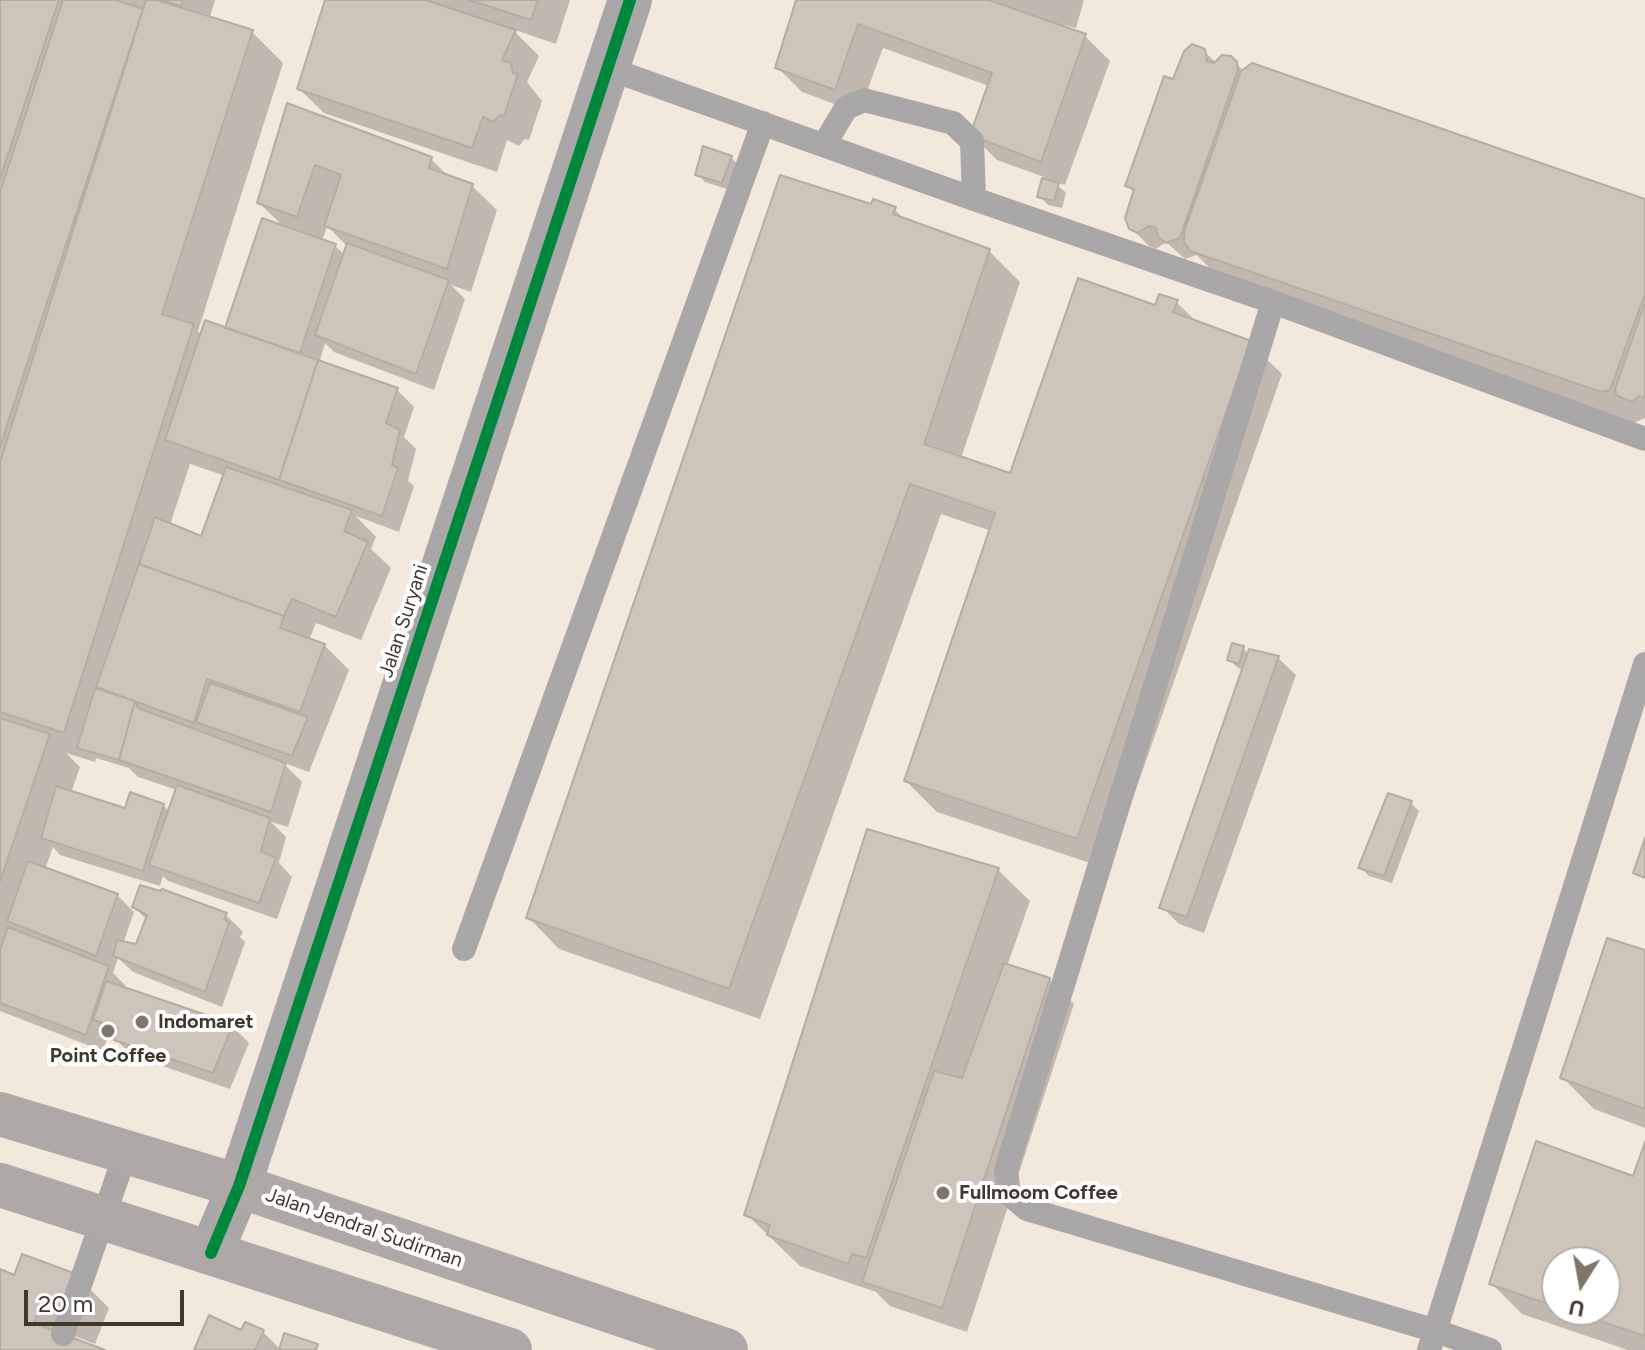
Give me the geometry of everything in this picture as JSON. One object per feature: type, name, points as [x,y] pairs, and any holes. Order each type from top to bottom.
[{"type":"main road","name":"Jalan Jendral Sudirman","points":[[0,1114],[239,1186],[726,1350]]},
{"type":"main road","points":[[0,1185],[510,1350]]},
{"type":"street","name":"Jalan Suryani","points":[[211,1253],[239,1186],[630,0]]},
{"type":"lane","points":[[607,68],[1273,302],[1645,439]]},
{"type":"lane","points":[[824,145],[846,108],[864,100],[953,123],[972,141],[974,199]]},
{"type":"lane","points":[[464,949],[763,123]]},
{"type":"lane","points":[[1273,302],[1006,1170],[1009,1194],[1027,1209],[1432,1340],[1490,1350]]},
{"type":"lane","points":[[1432,1340],[1639,699],[1645,664]]},
{"type":"lane","points":[[63,1334],[126,1152]]},
{"type":"building","points":[[0,0],[59,0],[0,179]]},
{"type":"building","points":[[63,0],[116,0],[143,9],[0,447],[0,192]]},
{"type":"building","points":[[146,0],[157,0],[253,30],[162,314],[194,324],[64,733],[0,712],[0,462]]},
{"type":"building","points":[[161,0],[183,0],[181,6]]},
{"type":"building","points":[[325,0],[426,0],[516,30],[502,60],[511,63],[513,73],[518,74],[504,116],[500,115],[493,122],[483,117],[472,148],[297,89]]},
{"type":"building","points":[[469,0],[538,0],[531,20]]},
{"type":"building","points":[[796,0],[989,0],[1086,34],[1041,162],[970,135],[992,73],[858,24],[835,90],[775,68]]},
{"type":"building","points":[[1192,44],[1205,49],[1207,61],[1214,63],[1222,55],[1231,56],[1237,62],[1238,70],[1180,238],[1166,243],[1158,237],[1156,228],[1149,226],[1138,233],[1129,229],[1125,218],[1134,189],[1125,186],[1164,76],[1173,79],[1184,51]]},
{"type":"building","points":[[1252,63],[1645,199],[1645,294],[1610,390],[1601,392],[1190,251],[1184,242],[1184,232],[1241,71]]},
{"type":"building","points":[[287,103],[432,157],[429,168],[473,184],[447,269],[324,226],[341,175],[315,165],[297,217],[257,203]]},
{"type":"building","points":[[703,146],[732,156],[722,183],[695,175]]},
{"type":"building","points":[[780,175],[871,204],[873,199],[896,207],[893,214],[990,249],[924,444],[1010,473],[1078,278],[1155,305],[1159,294],[1178,300],[1173,312],[1251,341],[1077,839],[904,781],[995,513],[910,484],[729,989],[526,918]]},
{"type":"building","points":[[1042,178],[1059,183],[1054,201],[1037,197]]},
{"type":"building","points":[[262,218],[336,244],[300,353],[225,328]]},
{"type":"building","points":[[347,243],[449,280],[416,374],[315,335]]},
{"type":"building","points":[[1645,302],[1645,398],[1639,396],[1631,402],[1616,395],[1615,389]]},
{"type":"building","points":[[205,320],[318,360],[279,480],[165,440]]},
{"type":"building","points":[[318,360],[398,388],[386,423],[400,430],[392,465],[398,468],[382,516],[279,480]]},
{"type":"building","points":[[226,467],[352,510],[344,531],[368,542],[336,617],[292,599],[284,616],[139,564],[155,517],[201,536]]},
{"type":"building","points":[[139,564],[284,616],[280,628],[325,644],[300,712],[207,679],[194,723],[96,687]]},
{"type":"building","points":[[1232,643],[1244,646],[1239,664],[1227,660]]},
{"type":"building","points":[[1249,649],[1279,656],[1187,917],[1159,908]]},
{"type":"building","points":[[210,683],[308,717],[292,756],[196,722]]},
{"type":"building","points":[[95,688],[135,701],[119,760],[77,748]]},
{"type":"building","points":[[135,701],[138,708],[286,763],[271,812],[119,760]]},
{"type":"building","points":[[0,718],[50,734],[0,882]]},
{"type":"building","points":[[177,785],[270,818],[261,851],[276,858],[259,903],[149,865]]},
{"type":"building","points":[[56,786],[125,808],[130,792],[164,804],[143,871],[41,838]]},
{"type":"building","points":[[1388,793],[1412,801],[1384,876],[1358,868]]},
{"type":"building","points":[[867,829],[999,868],[866,1258],[852,1254],[848,1264],[767,1235],[770,1225],[744,1215]]},
{"type":"building","points":[[1645,838],[1645,878],[1633,873]]},
{"type":"building","points":[[28,861],[118,894],[96,956],[7,921]]},
{"type":"building","points":[[140,885],[162,889],[227,913],[224,919],[229,923],[205,992],[113,956],[117,940],[136,944],[147,915],[132,907]]},
{"type":"building","points":[[8,927],[109,966],[86,1035],[0,1003],[0,950]]},
{"type":"building","points":[[1607,938],[1645,950],[1645,1109],[1560,1078]]},
{"type":"building","points":[[1004,963],[1050,978],[942,1308],[862,1282],[934,1071],[962,1078]]},
{"type":"building","points":[[106,981],[233,1024],[213,1073],[114,1040],[118,1028],[93,1020]]},
{"type":"building","points":[[1536,1141],[1633,1176],[1645,1142],[1645,1336],[1615,1326],[1621,1326],[1621,1246],[1541,1246],[1541,1302],[1489,1284]]},
{"type":"building","points":[[22,1254],[79,1275],[64,1314],[41,1305],[34,1323],[105,1350],[0,1350],[0,1269],[14,1275]]},
{"type":"building","points":[[209,1315],[241,1330],[245,1322],[264,1330],[255,1350],[194,1350]]},
{"type":"building","points":[[284,1333],[318,1344],[316,1350],[279,1350]]},
{"type":"cycle path","points":[[211,1253],[239,1186],[630,0]]},
{"type":"place","name":"Indomaret","points":[[142,1022]]},
{"type":"place","name":"Point Coffee","points":[[108,1031]]},
{"type":"place","name":"Fullmoom Coffee","points":[[943,1193]]}]
